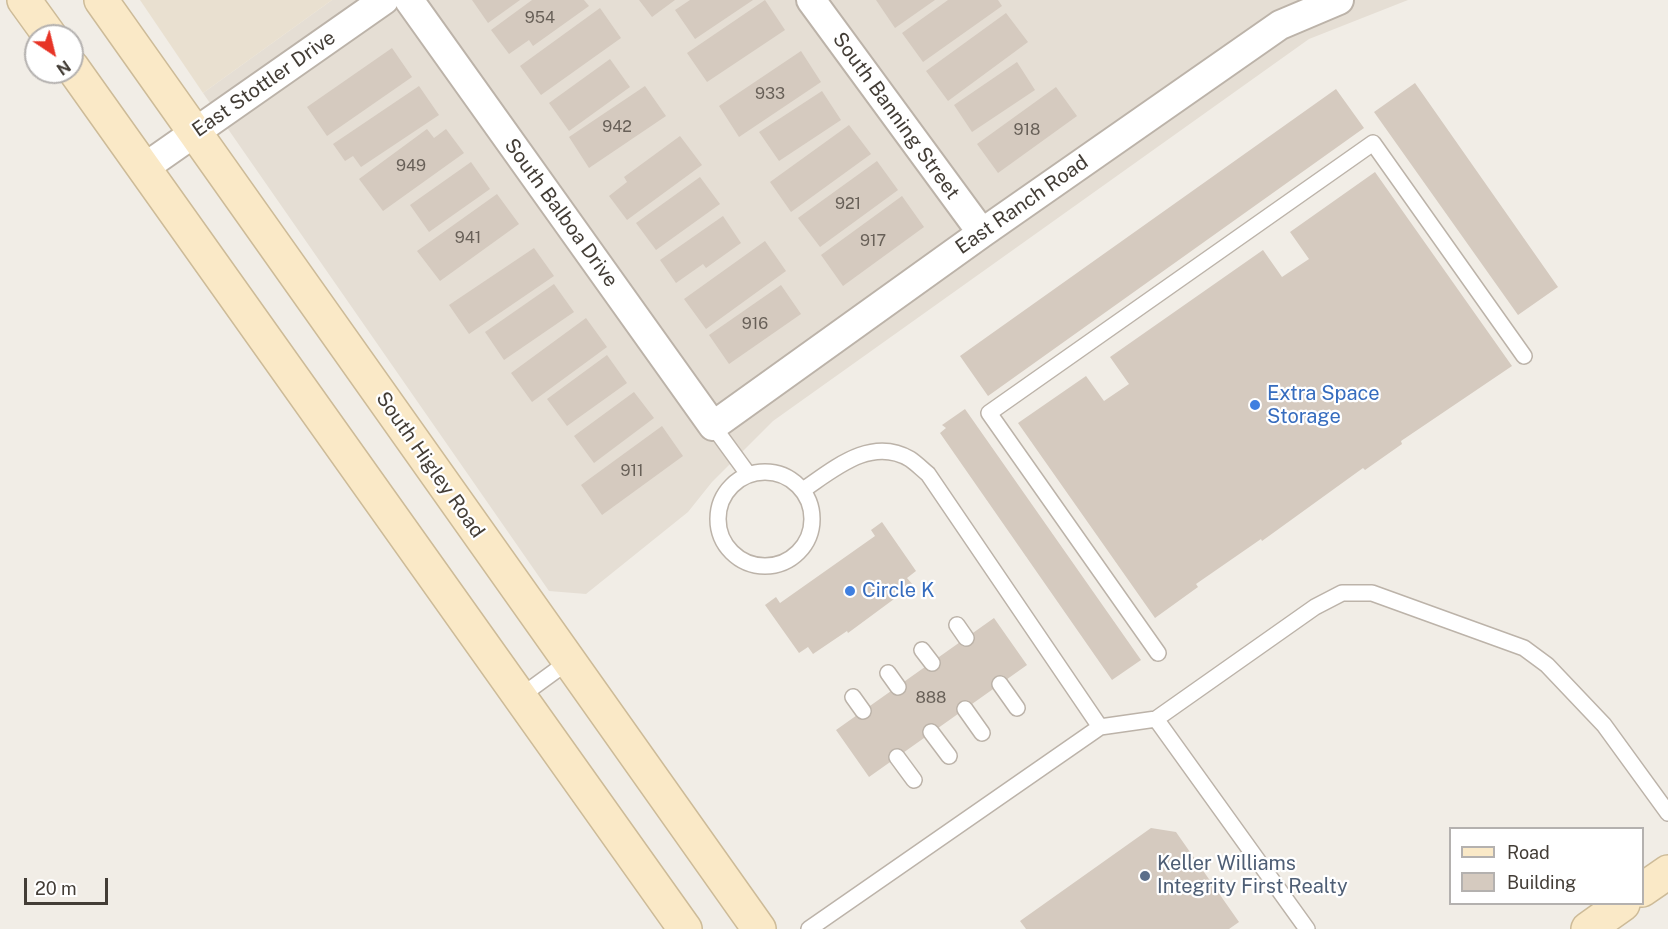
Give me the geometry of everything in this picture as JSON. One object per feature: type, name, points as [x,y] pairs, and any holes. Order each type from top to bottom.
[{"type":"main road","points":[[24,0],[41,24]]},
{"type":"main road","name":"South Higley Road","points":[[101,0],[759,929]]},
{"type":"main road","points":[[84,84],[685,929]]},
{"type":"main road","points":[[1644,889],[1668,872]]},
{"type":"main road","points":[[1588,929],[1620,905]]},
{"type":"street","name":"East Stottler Drive","points":[[144,168],[384,0]]},
{"type":"street","name":"South Balboa Drive","points":[[409,0],[713,426]]},
{"type":"street","name":"South Banning Street","points":[[811,0],[982,233]]},
{"type":"street","name":"East Ranch Road","points":[[713,426],[982,233],[1280,25],[1339,0]]},
{"type":"lane","points":[[1158,653],[989,413],[1373,142],[1524,356]]},
{"type":"lane","points":[[713,426],[748,474]]},
{"type":"lane","points":[[803,490],[847,460],[864,453],[884,452],[908,458],[928,474],[1101,727]]},
{"type":"lane","points":[[763,471],[778,473],[792,479],[803,490],[810,503],[813,518],[811,533],[804,547],[793,557],[778,565],[762,566],[746,563],[732,554],[722,541],[717,525],[718,509],[724,494],[735,482],[748,474],[763,471]]},
{"type":"lane","points":[[809,929],[1101,727],[1156,719],[1315,607],[1342,593],[1372,593],[1524,648],[1547,665],[1604,725],[1668,813]]},
{"type":"lane","points":[[922,650],[932,663]]},
{"type":"lane","points":[[521,696],[568,661]]},
{"type":"lane","points":[[888,673],[898,687]]},
{"type":"lane","points":[[1000,684],[1017,708]]},
{"type":"lane","points":[[853,697],[863,711]]},
{"type":"lane","points":[[965,709],[982,733]]},
{"type":"lane","points":[[1156,719],[1307,929]]},
{"type":"lane","points":[[931,732],[949,756]]},
{"type":"lane","points":[[897,757],[914,780]]},
{"type":"shaded area","points":[[140,0],[332,0],[203,93]]},
{"type":"shaded area","points":[[332,0],[1408,0],[1309,39],[773,421],[712,482],[688,512],[586,594],[549,591],[203,93]]},
{"type":"building","points":[[472,0],[520,0],[488,23]]},
{"type":"building","points":[[532,0],[584,0],[589,6],[533,46],[529,40],[509,54],[491,30]]},
{"type":"building","points":[[639,0],[675,0],[652,17]]},
{"type":"building","points":[[690,0],[753,0],[695,39],[675,10]]},
{"type":"building","points":[[765,0],[785,30],[707,82],[687,53]]},
{"type":"building","points":[[876,0],[935,0],[895,28]]},
{"type":"building","points":[[948,0],[998,0],[1002,6],[923,62],[902,33]]},
{"type":"building","points":[[600,8],[621,38],[541,95],[520,66]]},
{"type":"building","points":[[1006,13],[1028,42],[948,101],[926,71]]},
{"type":"building","points":[[392,48],[412,77],[327,136],[307,107]]},
{"type":"building","points":[[801,51],[821,82],[739,137],[719,106]]},
{"type":"building","points":[[610,59],[630,87],[569,131],[549,103]]},
{"type":"building","points":[[1017,62],[1035,90],[972,132],[954,105]]},
{"type":"building","points":[[1415,83],[1558,287],[1518,315],[1374,112]]},
{"type":"building","points":[[419,86],[439,115],[361,167],[353,156],[345,161],[333,144]]},
{"type":"building","points":[[645,86],[666,116],[589,168],[569,137]]},
{"type":"building","points":[[1056,87],[1077,116],[998,173],[977,144]]},
{"type":"building","points":[[1336,89],[1364,128],[988,396],[960,356]]},
{"type":"building","points":[[822,91],[841,120],[779,161],[759,132]]},
{"type":"building","points":[[849,125],[871,154],[791,212],[770,182]]},
{"type":"building","points":[[427,129],[434,138],[446,129],[464,153],[383,211],[359,179]]},
{"type":"building","points":[[680,136],[702,165],[627,220],[609,196],[627,182],[624,177]]},
{"type":"building","points":[[877,161],[898,190],[820,247],[798,218]]},
{"type":"building","points":[[471,162],[490,189],[429,232],[410,205]]},
{"type":"building","points":[[1375,172],[1512,366],[1401,441],[1402,444],[1365,470],[1363,468],[1262,541],[1261,539],[1196,584],[1198,587],[1155,618],[1018,423],[1086,376],[1104,401],[1129,384],[1110,357],[1263,250],[1282,277],[1309,259],[1290,232]]},
{"type":"building","points":[[700,177],[720,204],[656,250],[636,223]]},
{"type":"building","points":[[497,194],[519,224],[440,281],[417,251]]},
{"type":"building","points":[[902,196],[924,227],[843,286],[821,255]]},
{"type":"building","points":[[723,216],[741,243],[706,268],[703,264],[676,283],[660,260]]},
{"type":"building","points":[[765,241],[786,271],[706,329],[684,299]]},
{"type":"building","points":[[534,248],[554,276],[469,334],[449,305]]},
{"type":"building","points":[[554,284],[574,312],[504,360],[485,332]]},
{"type":"building","points":[[781,285],[801,314],[729,364],[709,335]]},
{"type":"building","points":[[586,318],[607,347],[532,402],[511,373]]},
{"type":"building","points":[[607,355],[627,383],[567,426],[547,399]]},
{"type":"building","points":[[634,392],[654,418],[594,463],[574,436]]},
{"type":"building","points":[[965,409],[1141,660],[1112,680],[940,433],[946,428],[942,425]]},
{"type":"building","points":[[662,426],[683,456],[602,515],[581,485]]},
{"type":"building","name":"Circle K","points":[[882,522],[916,571],[907,578],[913,585],[848,633],[847,631],[813,654],[808,647],[799,653],[765,605],[776,597],[780,603],[875,536],[871,530]]},
{"type":"building","name":"Circle K","points":[[994,618],[1027,665],[869,777],[836,730]]},
{"type":"building","name":"Keller Williams Integrity First Realty","points":[[1151,828],[1176,832],[1239,922],[1229,929],[1026,929],[1020,921]]},
{"type":"place","name":"Extra Space Storage","points":[[1255,405]]},
{"type":"place","name":"Circle K","points":[[850,591]]},
{"type":"place","name":"Keller Williams Integrity First Realty","points":[[1145,876]]}]
